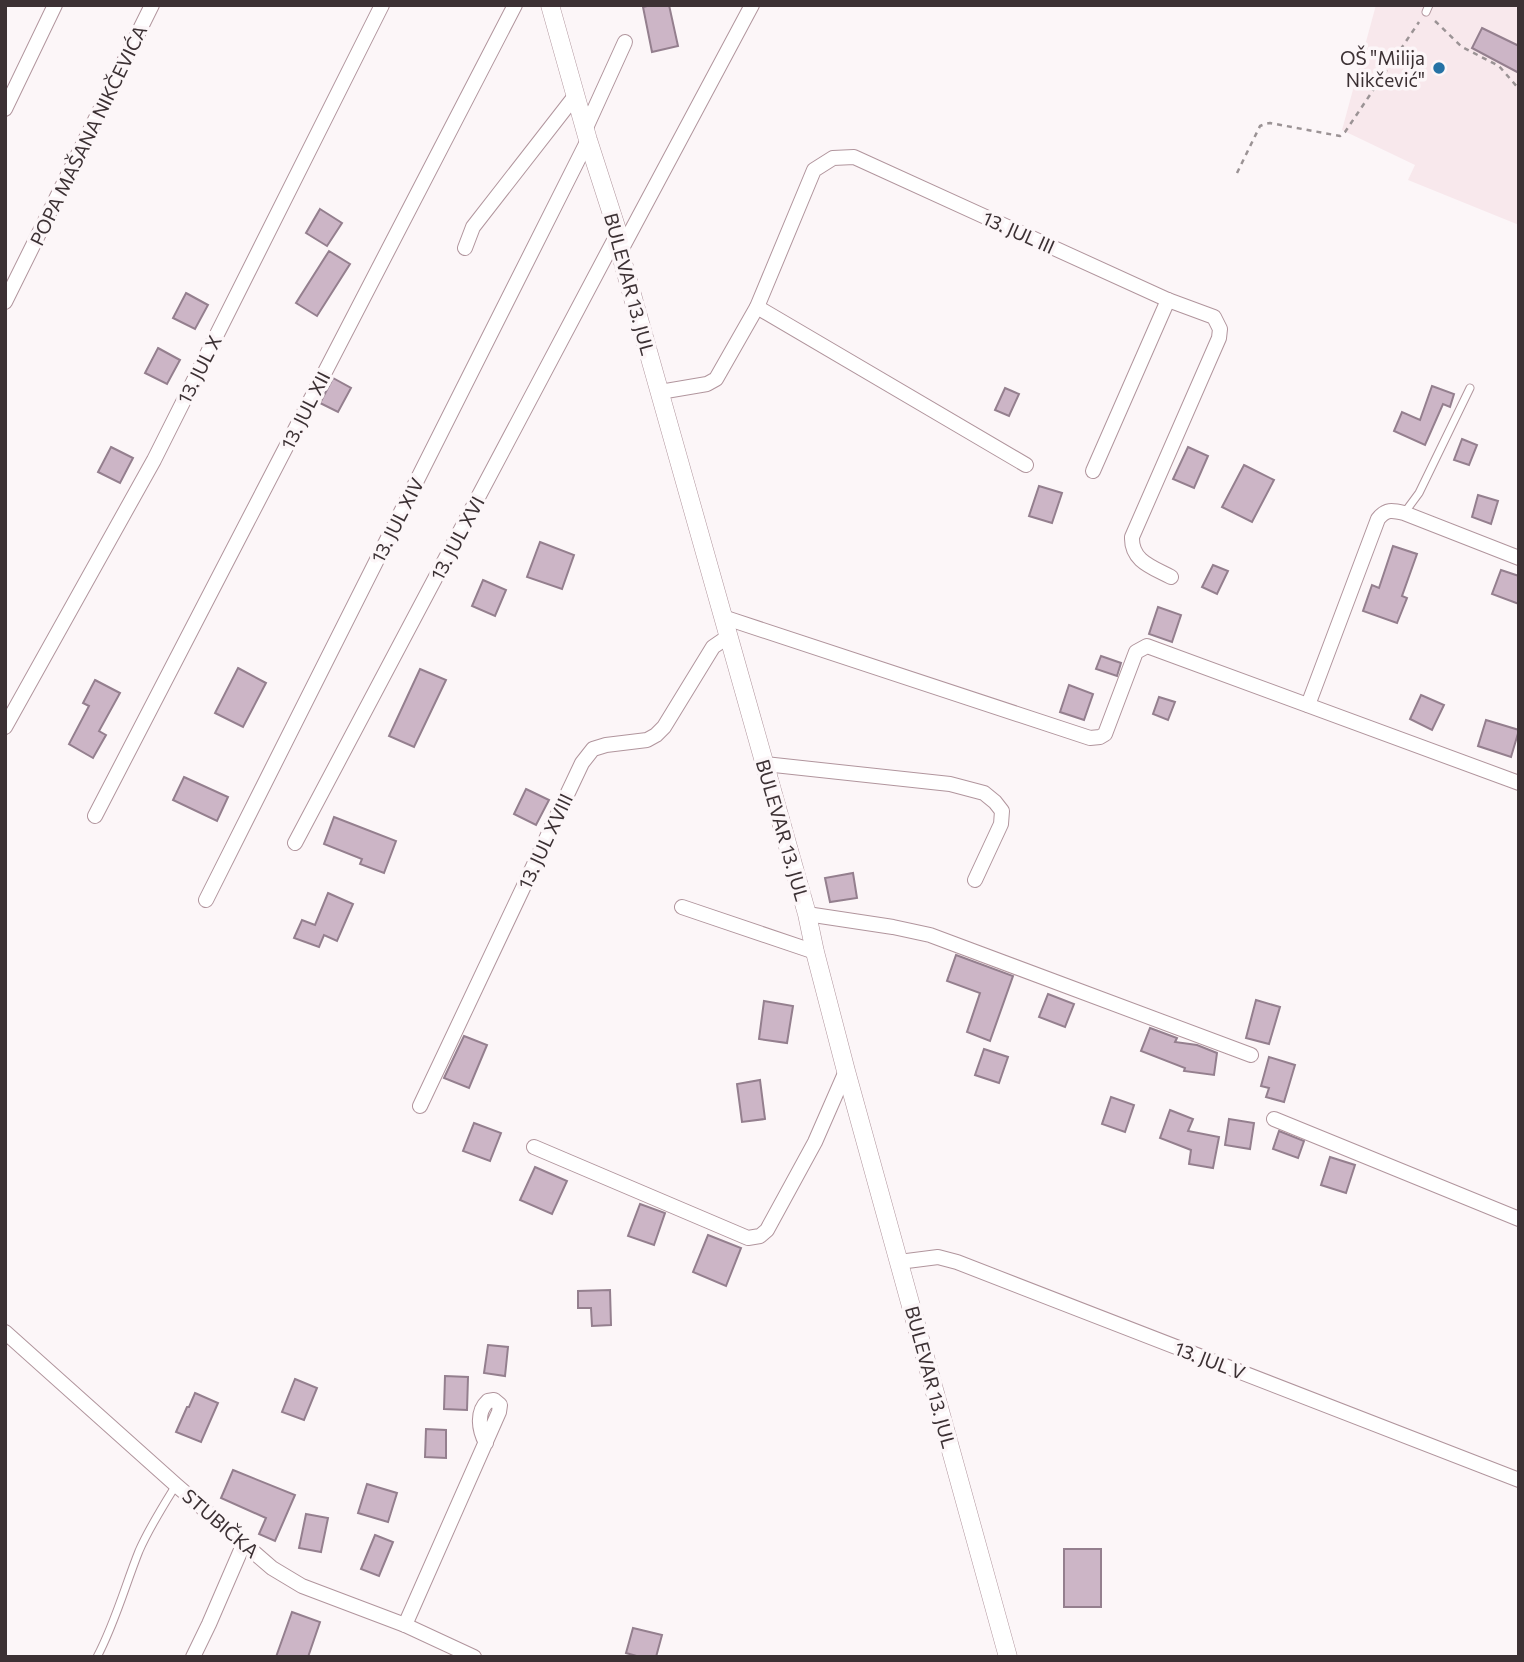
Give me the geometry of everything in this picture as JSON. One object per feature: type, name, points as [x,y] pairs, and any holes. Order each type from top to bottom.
[{"type":"street","points":[[5,109],[55,5]]},
{"type":"street","name":"POPA MAŠANA NIKČEVIĆA","points":[[5,302],[152,5]]},
{"type":"street","name":"13. JUL X","points":[[5,727],[154,460],[382,5]]},
{"type":"street","name":"13. JUL XII","points":[[95,816],[515,5]]},
{"type":"street","name":"BULEVAR 13. JUL","points":[[550,5],[586,135],[618,233],[620,252],[807,914],[846,1072],[1008,1657]]},
{"type":"street","points":[[620,252],[752,5]]},
{"type":"street","name":"13. JUL XIV","points":[[206,900],[586,135],[625,42]]},
{"type":"street","points":[[465,248],[473,227],[575,96]]},
{"type":"street","name":"13. JUL III","points":[[660,392],[707,384],[716,379],[758,307],[814,170],[833,159],[854,157],[1168,300],[1214,317],[1220,329],[1219,338],[1132,537],[1131,547],[1140,561],[1171,576]]},
{"type":"street","name":"13. JUL XVI","points":[[295,843],[618,233]]},
{"type":"street","points":[[1093,471],[1168,300]]},
{"type":"street","points":[[758,307],[1026,465]]},
{"type":"street","points":[[1308,705],[1378,519],[1383,512],[1394,510],[1404,513],[1519,558]]},
{"type":"street","points":[[723,617],[1090,737],[1105,734],[1136,652],[1147,646],[1519,783]]},
{"type":"street","name":"13. JUL XVIII","points":[[420,1106],[582,763],[593,749],[647,740],[656,735],[664,727],[713,647],[729,636]]},
{"type":"street","points":[[765,764],[950,784],[984,793],[1002,811],[1001,824],[975,880]]},
{"type":"street","points":[[682,907],[815,952]]},
{"type":"street","points":[[807,914],[930,935],[1251,1055]]},
{"type":"street","points":[[534,1147],[748,1238],[760,1236],[767,1230],[815,1142],[846,1072]]},
{"type":"street","points":[[1274,1119],[1519,1219]]},
{"type":"street","name":"13. JUL V","points":[[899,1262],[937,1257],[957,1262],[1519,1479]]},
{"type":"street","name":"STUBIČKA","points":[[5,1332],[272,1567],[302,1586],[405,1625],[474,1657]]},
{"type":"street","points":[[405,1625],[486,1443]]},
{"type":"street","points":[[192,1657],[244,1543]]},
{"type":"lane","points":[[1404,513],[1419,493],[1470,388]]},
{"type":"lane","points":[[97,1657],[115,1620],[146,1536],[176,1485]]},
{"type":"path","points":[[1237,173],[1260,127],[1265,124],[1340,136],[1345,132],[1427,9],[1462,47],[1499,66],[1519,89]]},
{"type":"shaded area","name":"OŠ \"Milija Nikčević\"","points":[[1376,5],[1519,5],[1519,225],[1408,180],[1415,165],[1342,130]]},
{"type":"building","points":[[669,5],[678,46],[652,52],[643,7]]},
{"type":"building","points":[[1482,28],[1519,46],[1519,73],[1472,48]]},
{"type":"building","points":[[320,209],[342,223],[327,246],[306,233]]},
{"type":"building","points":[[329,251],[350,264],[317,316],[296,303]]},
{"type":"building","points":[[186,293],[208,305],[195,329],[173,318]]},
{"type":"building","points":[[158,348],[180,360],[167,384],[145,373]]},
{"type":"building","points":[[333,378],[351,388],[338,412],[320,403]]},
{"type":"building","points":[[1432,386],[1454,394],[1450,407],[1443,404],[1425,445],[1394,431],[1402,412],[1420,420]]},
{"type":"building","points":[[1005,388],[1019,394],[1009,416],[995,410]]},
{"type":"building","points":[[1462,439],[1477,445],[1469,465],[1454,460]]},
{"type":"building","points":[[111,447],[133,458],[120,483],[98,472]]},
{"type":"building","points":[[1188,447],[1208,456],[1194,488],[1173,479]]},
{"type":"building","points":[[1244,465],[1274,480],[1252,522],[1222,507]]},
{"type":"building","points":[[1039,486],[1062,493],[1052,523],[1029,516]]},
{"type":"building","points":[[1478,495],[1498,501],[1491,524],[1472,517]]},
{"type":"building","points":[[540,542],[574,555],[562,589],[527,577]]},
{"type":"building","points":[[1393,546],[1417,554],[1402,596],[1407,598],[1397,623],[1363,611],[1372,585],[1379,588]]},
{"type":"building","points":[[1213,565],[1228,571],[1217,594],[1202,587]]},
{"type":"building","points":[[1501,570],[1519,576],[1519,604],[1492,594]]},
{"type":"building","points":[[483,580],[506,590],[495,616],[472,606]]},
{"type":"building","points":[[1158,607],[1181,615],[1172,642],[1149,634]]},
{"type":"building","points":[[1101,656],[1121,663],[1117,676],[1096,669]]},
{"type":"building","points":[[238,668],[266,683],[243,727],[215,713]]},
{"type":"building","points":[[420,669],[446,680],[414,747],[389,736]]},
{"type":"building","points":[[95,680],[120,693],[99,731],[106,735],[93,758],[69,744],[89,706],[83,703]]},
{"type":"building","points":[[1069,685],[1093,694],[1084,720],[1060,712]]},
{"type":"building","points":[[1421,695],[1444,705],[1432,730],[1410,719]]},
{"type":"building","points":[[1159,697],[1175,702],[1168,720],[1153,714]]},
{"type":"building","points":[[1486,720],[1519,730],[1511,757],[1478,746]]},
{"type":"building","points":[[184,777],[228,797],[217,821],[173,800]]},
{"type":"building","points":[[526,789],[549,800],[536,825],[514,814]]},
{"type":"building","points":[[334,817],[396,841],[384,873],[360,864],[362,859],[324,844]]},
{"type":"building","points":[[853,873],[857,898],[830,902],[825,878]]},
{"type":"building","points":[[328,893],[353,904],[337,941],[324,935],[319,947],[294,938],[302,920],[315,925]]},
{"type":"building","points":[[956,955],[1013,976],[990,1041],[967,1032],[980,993],[947,981]]},
{"type":"building","points":[[1048,994],[1074,1004],[1065,1027],[1039,1017]]},
{"type":"building","points":[[1256,1000],[1280,1007],[1269,1044],[1246,1038]]},
{"type":"building","points":[[764,1001],[793,1006],[787,1043],[759,1039]]},
{"type":"building","points":[[1150,1028],[1177,1038],[1175,1042],[1197,1045],[1217,1053],[1214,1075],[1184,1071],[1185,1068],[1141,1051]]},
{"type":"building","points":[[464,1036],[487,1045],[469,1088],[444,1078]]},
{"type":"building","points":[[984,1049],[1008,1057],[999,1083],[975,1075]]},
{"type":"building","points":[[1269,1057],[1295,1065],[1284,1102],[1266,1097],[1269,1088],[1261,1086]]},
{"type":"building","points":[[760,1080],[765,1119],[742,1122],[737,1084]]},
{"type":"building","points":[[1111,1097],[1134,1105],[1125,1132],[1102,1124]]},
{"type":"building","points":[[1170,1110],[1193,1119],[1188,1131],[1219,1137],[1213,1168],[1189,1164],[1191,1150],[1160,1138]]},
{"type":"building","points":[[1229,1119],[1254,1123],[1250,1149],[1225,1145]]},
{"type":"building","points":[[474,1123],[501,1133],[490,1161],[463,1151]]},
{"type":"building","points":[[1279,1131],[1304,1141],[1298,1158],[1273,1149]]},
{"type":"building","points":[[1330,1157],[1355,1165],[1346,1193],[1321,1185]]},
{"type":"building","points":[[535,1167],[567,1181],[552,1214],[520,1200]]},
{"type":"building","points":[[640,1204],[665,1213],[654,1245],[628,1236]]},
{"type":"building","points":[[708,1235],[741,1248],[726,1286],[693,1272]]},
{"type":"building","points":[[610,1290],[611,1325],[592,1326],[591,1308],[578,1308],[578,1291]]},
{"type":"building","points":[[488,1345],[508,1347],[505,1376],[484,1373]]},
{"type":"building","points":[[445,1376],[468,1377],[467,1410],[444,1409]]},
{"type":"building","points":[[295,1379],[317,1388],[304,1420],[282,1412]]},
{"type":"building","points":[[195,1393],[218,1403],[201,1442],[176,1432]]},
{"type":"building","points":[[426,1429],[446,1430],[446,1458],[425,1457]]},
{"type":"building","points":[[233,1470],[295,1495],[275,1541],[259,1534],[266,1518],[221,1498]]},
{"type":"building","points":[[367,1484],[397,1493],[388,1522],[358,1513]]},
{"type":"building","points":[[306,1514],[328,1518],[321,1552],[299,1548]]},
{"type":"building","points":[[375,1535],[393,1542],[379,1576],[361,1569]]},
{"type":"building","points":[[1064,1549],[1101,1549],[1101,1607],[1064,1607]]},
{"type":"building","points":[[292,1612],[320,1622],[308,1657],[276,1657]]},
{"type":"building","points":[[633,1628],[662,1635],[656,1657],[640,1657],[626,1653]]},
{"type":"place","name":"OŠ \"Milija Nikčević\"","points":[[1439,68]]}]
